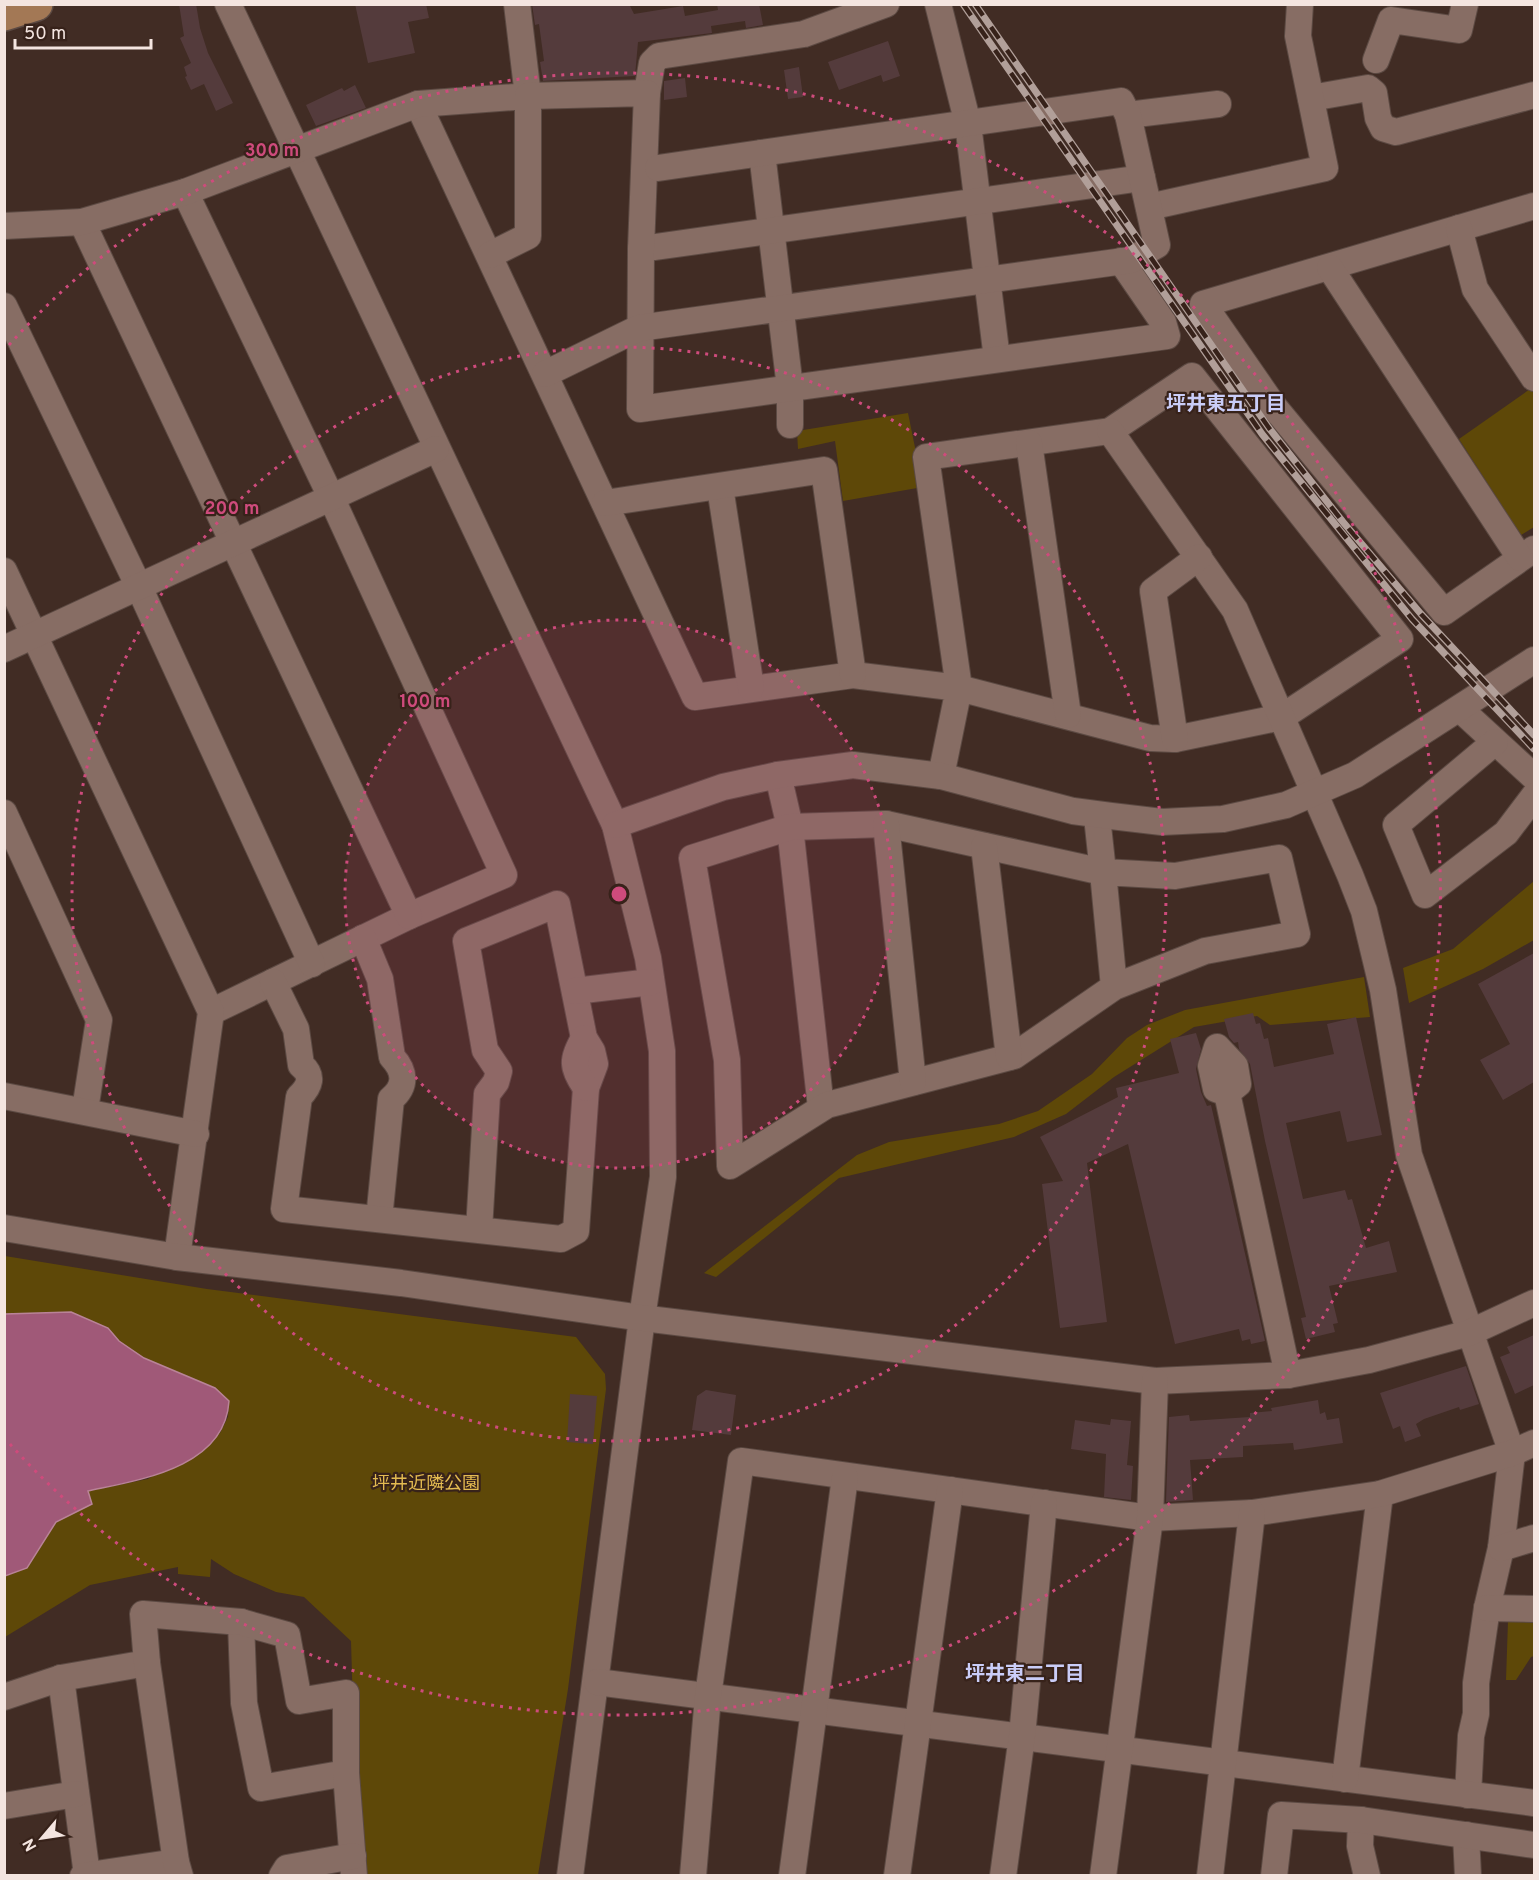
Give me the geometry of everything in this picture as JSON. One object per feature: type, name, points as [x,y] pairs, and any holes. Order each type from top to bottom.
[{"type":"main road","points":[[4,14],[36,4]]},
{"type":"street","points":[[228,4],[615,825],[651,982],[662,1051],[663,1177],[642,1318],[597,1682],[570,1875]]},
{"type":"street","points":[[490,255],[528,236],[528,96],[516,4]]},
{"type":"street","points":[[886,4],[804,34],[659,56],[652,63],[647,93],[640,249],[640,409],[1167,336],[1163,322],[1121,261]]},
{"type":"street","points":[[938,4],[968,124],[997,359]]},
{"type":"street","points":[[1149,207],[1325,168],[1298,36],[1300,4]]},
{"type":"street","points":[[1376,60],[1391,20],[1459,30],[1465,4]]},
{"type":"street","points":[[1311,98],[1368,88],[1374,93],[1378,118],[1383,128],[1396,132],[1534,95]]},
{"type":"street","points":[[4,226],[81,222],[185,192],[418,104],[528,96],[647,93]]},
{"type":"street","points":[[545,374],[639,328],[1131,260],[1157,245],[1128,115],[1121,101],[658,168]]},
{"type":"street","points":[[418,104],[695,697],[853,675],[959,688],[1150,738],[1175,739],[1282,717],[1400,639],[1192,376],[1110,431],[926,457],[959,688],[940,776]]},
{"type":"street","points":[[1128,115],[1218,104]]},
{"type":"street","points":[[762,153],[782,309],[790,388],[790,425]]},
{"type":"street","points":[[640,249],[1142,178]]},
{"type":"street","points":[[185,192],[331,497],[504,875],[409,916],[211,1012]]},
{"type":"street","points":[[1330,268],[1527,553],[1444,612],[1275,408],[1203,304],[1534,206]]},
{"type":"street","points":[[81,222],[409,916]]},
{"type":"street","points":[[1459,228],[1475,289],[1534,378]]},
{"type":"street","points":[[4,306],[139,587],[312,964]]},
{"type":"street","points":[[1110,431],[1235,610],[1316,794],[1364,911],[1383,990],[1410,1155],[1469,1333],[1523,1448],[1487,1608],[1476,1683],[1476,1714],[1471,1736],[1468,1795]]},
{"type":"street","points":[[1029,443],[1068,715]]},
{"type":"street","points":[[4,649],[436,448]]},
{"type":"street","points":[[604,503],[824,470],[853,675]]},
{"type":"street","points":[[720,487],[751,688]]},
{"type":"street","points":[[1175,739],[1153,591],[1199,557]]},
{"type":"street","points":[[4,571],[211,1012],[196,1134],[177,1257]]},
{"type":"street","points":[[615,825],[723,787],[778,775],[853,765],[940,776],[1073,811],[1162,822],[1195,822],[1286,806],[1355,775],[1534,660]]},
{"type":"street","points":[[1460,709],[1534,777]]},
{"type":"street","points":[[1495,742],[1396,825],[1425,895],[1506,833],[1534,796]]},
{"type":"street","points":[[778,775],[790,827],[821,1108]]},
{"type":"street","points":[[4,813],[99,1020],[85,1110]]},
{"type":"street","points":[[1100,815],[1098,826],[1114,987]]},
{"type":"street","points":[[886,824],[913,1082]]},
{"type":"street","points":[[886,824],[1103,872],[1175,876],[1279,858],[1297,934],[1205,951],[1114,987],[1009,1057],[821,1108],[730,1166],[727,1060],[692,858],[790,827],[886,824]]},
{"type":"street","points":[[984,846],[1009,1057]]},
{"type":"street","points":[[273,982],[296,1029],[301,1065],[293,1072],[290,1081],[292,1089],[299,1097],[284,1209],[561,1239],[576,1232],[586,1088],[574,1066],[575,1054],[584,1038],[557,904],[466,941],[485,1050],[477,1072],[487,1094],[479,1230]]},
{"type":"street","points":[[363,938],[380,979],[392,1057],[382,1079],[384,1088],[391,1099],[379,1219]]},
{"type":"street","points":[[575,991],[651,982]]},
{"type":"street","points":[[1227,1093],[1288,1374]]},
{"type":"street","points":[[4,1096],[85,1110],[196,1134]]},
{"type":"street","points":[[4,1228],[177,1257],[401,1283],[642,1318],[1155,1382],[1288,1374],[1369,1360],[1469,1333],[1534,1303]]},
{"type":"street","points":[[1103,1875],[1150,1518],[1155,1382]]},
{"type":"street","points":[[693,1875],[708,1696],[741,1461],[1150,1518],[1252,1513],[1380,1494],[1523,1448]]},
{"type":"street","points":[[792,1875],[845,1477]]},
{"type":"street","points":[[897,1875],[950,1491]]},
{"type":"street","points":[[1345,1779],[1380,1494]]},
{"type":"street","points":[[1003,1875],[1022,1736],[1044,1503]]},
{"type":"street","points":[[1210,1875],[1252,1513]]},
{"type":"street","points":[[1501,1548],[1534,1538]]},
{"type":"street","points":[[1487,1608],[1534,1609]]},
{"type":"street","points":[[61,1678],[85,1875],[178,1868],[147,1663],[143,1614],[241,1622],[287,1635],[299,1701],[346,1693],[346,1773],[354,1866],[286,1868],[282,1875]]},
{"type":"street","points":[[241,1622],[244,1703],[261,1788],[346,1773]]},
{"type":"street","points":[[4,1697],[61,1678],[147,1663]]},
{"type":"street","points":[[597,1682],[1534,1803]]},
{"type":"street","points":[[4,1806],[76,1794]]},
{"type":"street","points":[[1274,1875],[1281,1815],[1361,1820],[1534,1845]]},
{"type":"street","points":[[1361,1820],[1360,1846],[1367,1875]]},
{"type":"street","points":[[1466,1835],[1468,1875]]},
{"type":"green space","points":[[1533,387],[1534,527],[1521,535],[1459,439]]},
{"type":"green space","points":[[908,413],[923,487],[843,501],[835,441],[798,449],[797,431]]},
{"type":"green space","points":[[1534,881],[1534,940],[1483,969],[1409,1003],[1403,968],[1453,949]]},
{"type":"green space","points":[[1364,977],[1370,1017],[1270,1025],[1257,1016],[1194,1027],[1114,1077],[1066,1114],[1014,1137],[839,1178],[716,1277],[704,1273],[857,1155],[889,1142],[999,1124],[1038,1111],[1092,1074],[1127,1038],[1147,1025],[1185,1010]]},
{"type":"green space","name":"坪井近隣公園","points":[[5,1256],[207,1289],[576,1337],[605,1374],[606,1389],[568,1689],[538,1875],[358,1875],[351,1641],[304,1597],[276,1592],[234,1574],[211,1559],[210,1577],[178,1574],[178,1567],[90,1585],[5,1637],[5,1576],[27,1568],[56,1522],[70,1514],[88,1491],[148,1479],[220,1433],[228,1417],[229,1402],[215,1388],[144,1358],[119,1341],[108,1328],[71,1312],[5,1314]]},
{"type":"green space","points":[[1534,1618],[1534,1656],[1516,1680],[1506,1680],[1508,1621]]},
{"type":"shaded area","points":[[71,1312],[108,1328],[119,1341],[144,1358],[215,1388],[229,1401],[224,1424],[212,1442],[196,1456],[176,1467],[131,1482],[88,1491],[92,1504],[56,1522],[27,1568],[5,1576],[5,1314]]},
{"type":"building","points":[[179,4],[196,4],[200,28],[208,53],[233,103],[216,111],[204,84],[191,90],[185,77],[187,76],[184,67],[191,63],[180,38],[184,36]]},
{"type":"building","points":[[355,4],[426,4],[429,18],[408,22],[415,53],[368,63]]},
{"type":"building","points":[[532,4],[629,4],[634,14],[683,6],[685,16],[718,10],[717,4],[759,4],[763,25],[746,28],[745,21],[711,26],[712,33],[638,42],[635,76],[543,81],[540,62],[544,61],[539,24],[535,25]]},
{"type":"building","points":[[888,41],[900,76],[883,82],[881,75],[839,90],[828,62]]},
{"type":"building","points":[[799,67],[803,97],[788,99],[784,70]]},
{"type":"building","points":[[685,78],[687,97],[664,100],[664,81]]},
{"type":"building","points":[[355,85],[366,108],[316,126],[306,105],[342,88],[344,91]]},
{"type":"building","points":[[1534,953],[1534,1082],[1503,1100],[1480,1060],[1510,1044],[1478,984]]},
{"type":"building","points":[[1253,1013],[1256,1024],[1260,1023],[1264,1039],[1268,1038],[1274,1067],[1334,1054],[1327,1024],[1356,1017],[1382,1135],[1347,1142],[1340,1111],[1286,1123],[1303,1199],[1345,1190],[1348,1200],[1352,1199],[1366,1248],[1389,1241],[1397,1272],[1329,1286],[1338,1323],[1333,1324],[1335,1332],[1306,1339],[1301,1318],[1306,1317],[1265,1141],[1250,1064],[1239,1049],[1238,1042],[1234,1043],[1229,1037],[1224,1019]]},
{"type":"building","points":[[1196,1033],[1201,1049],[1196,1069],[1201,1092],[1207,1106],[1211,1105],[1265,1341],[1251,1344],[1250,1339],[1242,1341],[1239,1329],[1175,1344],[1128,1144],[1087,1163],[1107,1322],[1060,1328],[1042,1184],[1063,1181],[1040,1137],[1118,1097],[1116,1088],[1179,1073],[1170,1039]]},
{"type":"building","points":[[1534,1335],[1534,1385],[1515,1394],[1500,1357],[1510,1353],[1507,1347]]},
{"type":"building","points":[[1466,1366],[1479,1404],[1460,1410],[1459,1407],[1424,1419],[1416,1424],[1421,1436],[1405,1442],[1400,1426],[1393,1429],[1380,1393]]},
{"type":"building","points":[[706,1390],[736,1395],[731,1435],[692,1430],[697,1396]]},
{"type":"building","points":[[570,1394],[597,1396],[593,1444],[567,1442]]},
{"type":"building","points":[[1318,1400],[1320,1414],[1325,1412],[1327,1420],[1339,1418],[1343,1443],[1294,1450],[1293,1443],[1243,1446],[1243,1457],[1190,1460],[1193,1500],[1166,1502],[1169,1417],[1189,1415],[1190,1421],[1250,1417],[1250,1413],[1272,1411],[1271,1408]]},
{"type":"building","points":[[1111,1419],[1131,1421],[1127,1465],[1133,1466],[1131,1500],[1104,1497],[1106,1454],[1071,1449],[1075,1420],[1110,1425]]},
{"type":"railway","points":[[963,4],[1262,434],[1412,619],[1534,749]]},
{"type":"railway","points":[[975,4],[1269,428],[1343,522],[1421,614],[1534,735]]},
{"type":"district","name":"坪井東五丁目","points":[[1226,403]]},
{"type":"district","name":"坪井東二丁目","points":[[1025,1673]]}]
